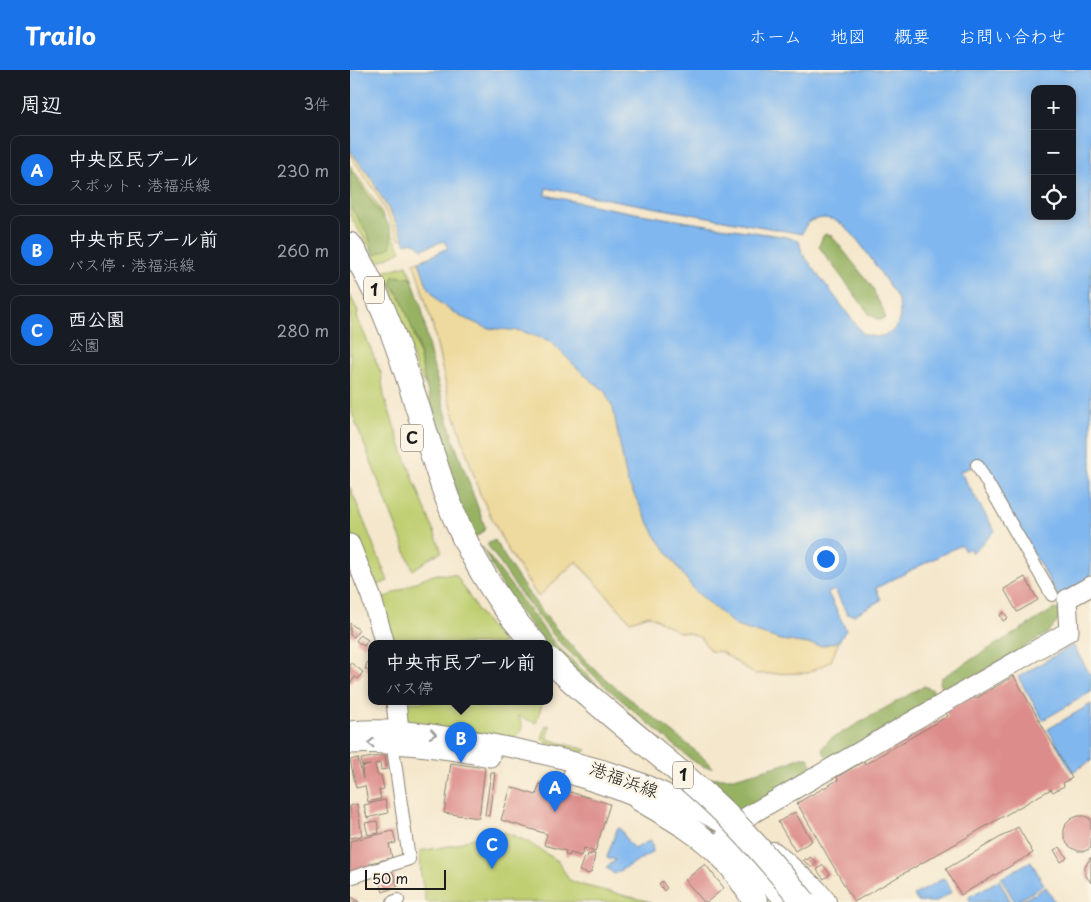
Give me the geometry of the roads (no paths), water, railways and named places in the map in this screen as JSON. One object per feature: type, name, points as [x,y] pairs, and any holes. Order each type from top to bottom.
[{"type":"highway","name":"1","points":[[350,245],[370,280],[388,340],[436,466],[453,530],[466,543],[490,585],[532,640]]},
{"type":"highway","points":[[350,274],[371,315],[388,340]]},
{"type":"highway","points":[[453,530],[479,592],[513,640]]},
{"type":"highway","name":"1","points":[[553,663],[709,798],[766,856],[803,902]]},
{"type":"highway","points":[[553,682],[699,808],[756,865],[786,902]]},
{"type":"highway","points":[[640,799],[678,821],[724,857],[756,902]]},
{"type":"highway","points":[[730,837],[757,840],[814,890],[824,902]]},
{"type":"highway","points":[[730,837],[764,902]]},
{"type":"street","points":[[977,464],[1052,595]]},
{"type":"street","points":[[350,544],[371,596],[384,640]]},
{"type":"street","points":[[730,837],[748,816],[1069,631],[1067,600],[1091,586]]},
{"type":"street","points":[[350,878],[409,859],[394,755],[397,737],[396,705]]},
{"type":"street","name":"港福浜線","points":[[350,731],[523,750],[625,777],[696,809],[787,883],[803,902]]},
{"type":"street","name":"港福浜線","points":[[350,744],[375,743],[397,737],[535,765],[586,778],[730,837],[786,902]]},
{"type":"water","points":[[350,70],[1091,70],[1091,577],[1058,596],[979,458],[970,462],[972,467],[960,471],[995,531],[972,553],[969,548],[965,551],[961,545],[876,588],[881,600],[854,615],[847,614],[835,590],[828,593],[846,630],[839,641],[822,646],[781,640],[736,626],[694,590],[655,535],[627,481],[613,408],[604,390],[583,374],[550,341],[521,331],[487,328],[459,316],[439,302],[427,285],[419,262],[448,248],[444,241],[422,249],[415,243],[406,244],[371,178],[350,150]],"holes":[[[546,188],[802,234],[810,222],[824,218],[835,220],[854,236],[895,294],[899,304],[899,321],[890,333],[873,337],[863,334],[802,253],[799,241],[787,237],[666,218],[545,195]]]},
{"type":"water","points":[[1073,645],[1091,676],[1091,692],[1043,720],[1018,677]]},
{"type":"water","points":[[1091,704],[1091,761],[1072,772],[1048,729]]},
{"type":"water","points":[[620,828],[634,849],[651,840],[653,852],[614,874],[606,867],[615,861],[607,857],[617,829]]},
{"type":"water","points":[[1031,861],[1044,885],[1015,902],[1001,878]]},
{"type":"water","points":[[944,878],[952,892],[935,902],[918,902],[914,895]]},
{"type":"water","points":[[999,880],[1011,902],[970,902],[969,897]]},
{"type":"water","points":[[1046,887],[1055,902],[1018,902],[1033,895]]},
{"type":"place","name":"中央市民プール前","points":[[461,763]]},
{"type":"place","name":"中央区民プール","points":[[555,812]]},
{"type":"place","name":"西公園","points":[[492,869]]}]
